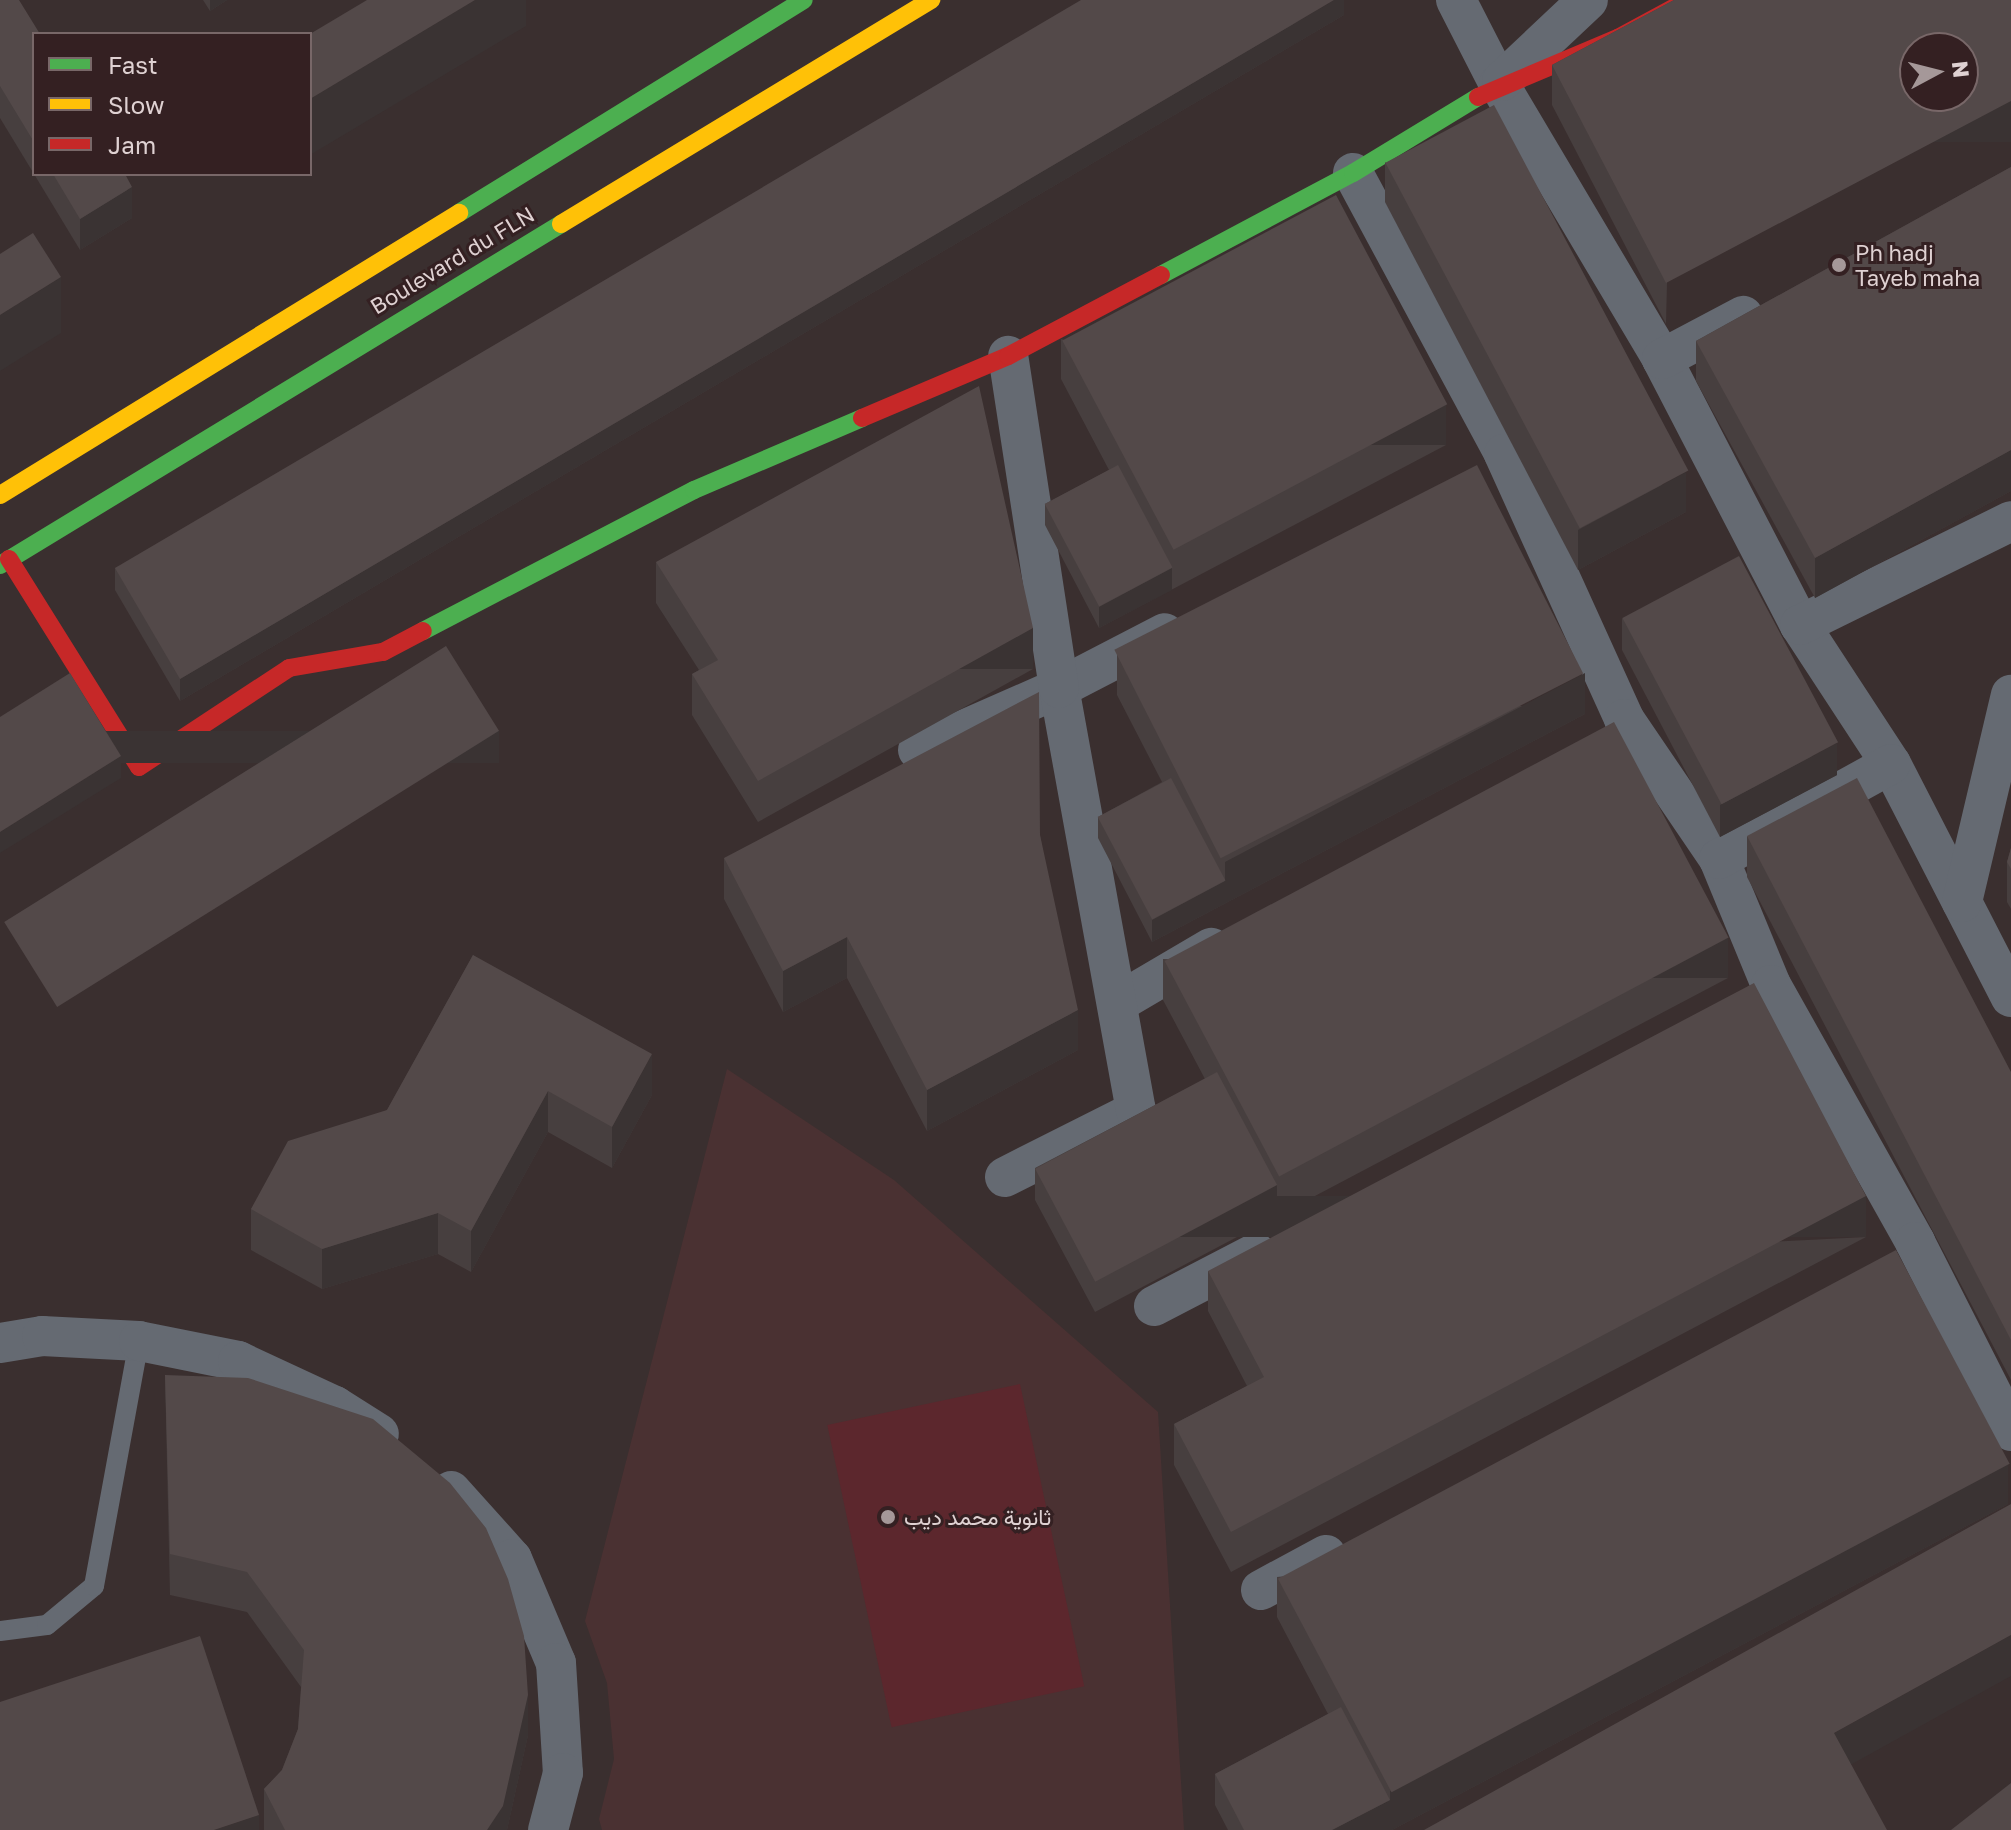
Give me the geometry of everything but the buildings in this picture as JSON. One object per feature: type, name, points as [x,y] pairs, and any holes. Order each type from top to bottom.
[{"type":"main road","name":"Boulevard du FLN","points":[[0,495],[804,0]]},
{"type":"main road","name":"Boulevard du FLN","points":[[4,562],[931,0]]},
{"type":"main road","points":[[4,562],[139,767],[289,668],[383,652],[694,490],[1008,356],[1353,173],[1499,84],[1618,38],[1688,0]]},
{"type":"street","points":[[1425,0],[1499,84]]},
{"type":"street","points":[[1456,0],[1499,84],[1662,359],[1800,625],[1891,764],[2011,997]]},
{"type":"street","points":[[1499,84],[1588,0]]},
{"type":"street","points":[[1353,173],[1490,461],[1610,726],[1719,859],[1757,993],[1902,1250],[2011,1431]]},
{"type":"street","points":[[1662,359],[1774,301]]},
{"type":"street","points":[[1005,1177],[1136,1111],[1119,1002],[1059,688],[1008,356]]},
{"type":"street","points":[[1800,625],[2011,521]]},
{"type":"street","points":[[918,750],[1059,688],[1198,615]]},
{"type":"street","points":[[1962,902],[2011,695]]},
{"type":"street","points":[[1719,859],[1891,764]]},
{"type":"street","points":[[1119,1002],[1242,929]]},
{"type":"street","points":[[1154,1306],[1294,1233]]},
{"type":"street","points":[[0,1343],[42,1336],[139,1341],[238,1361],[335,1406],[421,1461],[512,1559],[556,1663],[563,1773],[548,1830]]},
{"type":"street","points":[[1261,1590],[1359,1538]]},
{"type":"lane","points":[[0,1631],[47,1625],[94,1586],[139,1341]]},
{"type":"shaded area","name":"ثانوية محمد ديب","points":[[727,1069],[894,1180],[1158,1412],[1184,1830],[602,1830],[599,1819],[614,1759],[607,1683],[585,1621]]},
{"type":"shaded area","points":[[1020,1384],[1084,1686],[892,1727],[827,1425]]},
{"type":"traffic: fast","points":[[459,213],[804,0]]},
{"type":"traffic: fast","points":[[1161,275],[1353,173],[1478,97]]},
{"type":"traffic: fast","points":[[0,565],[561,224]]},
{"type":"traffic: fast","points":[[423,631],[694,490],[862,418]]},
{"type":"traffic: slow","points":[[561,224],[931,0]]},
{"type":"traffic: slow","points":[[0,495],[459,213]]},
{"type":"traffic: jam","points":[[1478,97],[1618,38],[1688,0]]},
{"type":"traffic: jam","points":[[862,418],[1008,356],[1161,275]]},
{"type":"traffic: jam","points":[[9,559],[139,767],[289,668],[383,652],[423,631]]},
{"type":"place","name":"Ph hadj Tayeb maha","points":[[1839,265]]},
{"type":"place","name":"ثانوية محمد ديب","points":[[888,1517]]}]
